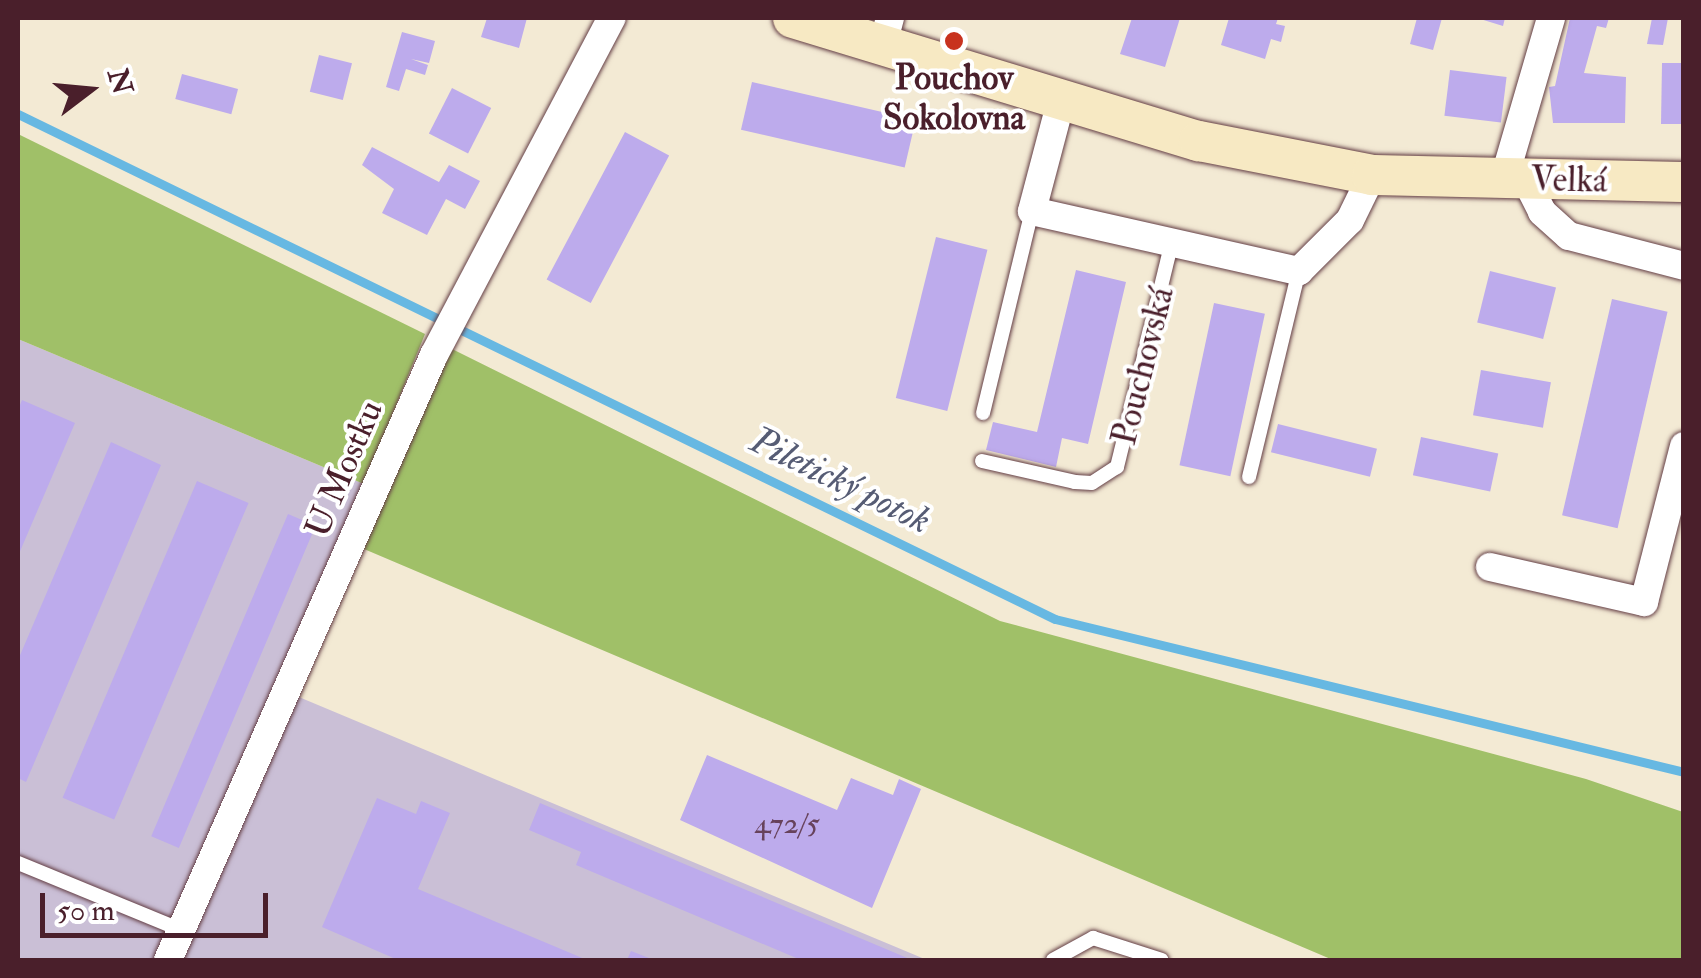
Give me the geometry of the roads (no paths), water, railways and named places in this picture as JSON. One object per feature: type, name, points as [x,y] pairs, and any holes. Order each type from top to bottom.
[{"type":"street","name":"U Mostku","points":[[168,960],[434,354],[612,18]]},
{"type":"street","points":[[794,18],[886,31],[1061,101],[1198,141],[1372,174],[1515,180],[1569,236],[1684,266]]},
{"type":"street","name":"Velká","points":[[1551,18],[1515,180],[1684,182]]},
{"type":"street","points":[[1032,211],[1061,101]]},
{"type":"street","points":[[1299,271],[1350,220],[1372,174]]},
{"type":"street","name":"Pouchovská","points":[[1032,211],[1299,271]]},
{"type":"street","points":[[1490,567],[1644,602],[1684,446]]},
{"type":"lane","points":[[983,413],[1032,211]]},
{"type":"lane","name":"Pouchovská","points":[[982,461],[1092,483],[1117,467],[1172,242]]},
{"type":"lane","points":[[1249,477],[1299,271]]},
{"type":"lane","points":[[18,863],[180,930]]},
{"type":"lane","points":[[1053,960],[1094,938],[1162,960]]},
{"type":"waterway","name":"Piletický potok","points":[[18,114],[1055,619],[1684,772]]},
{"type":"place","name":"Pouchov Sokolovna","points":[[954,41]]}]
